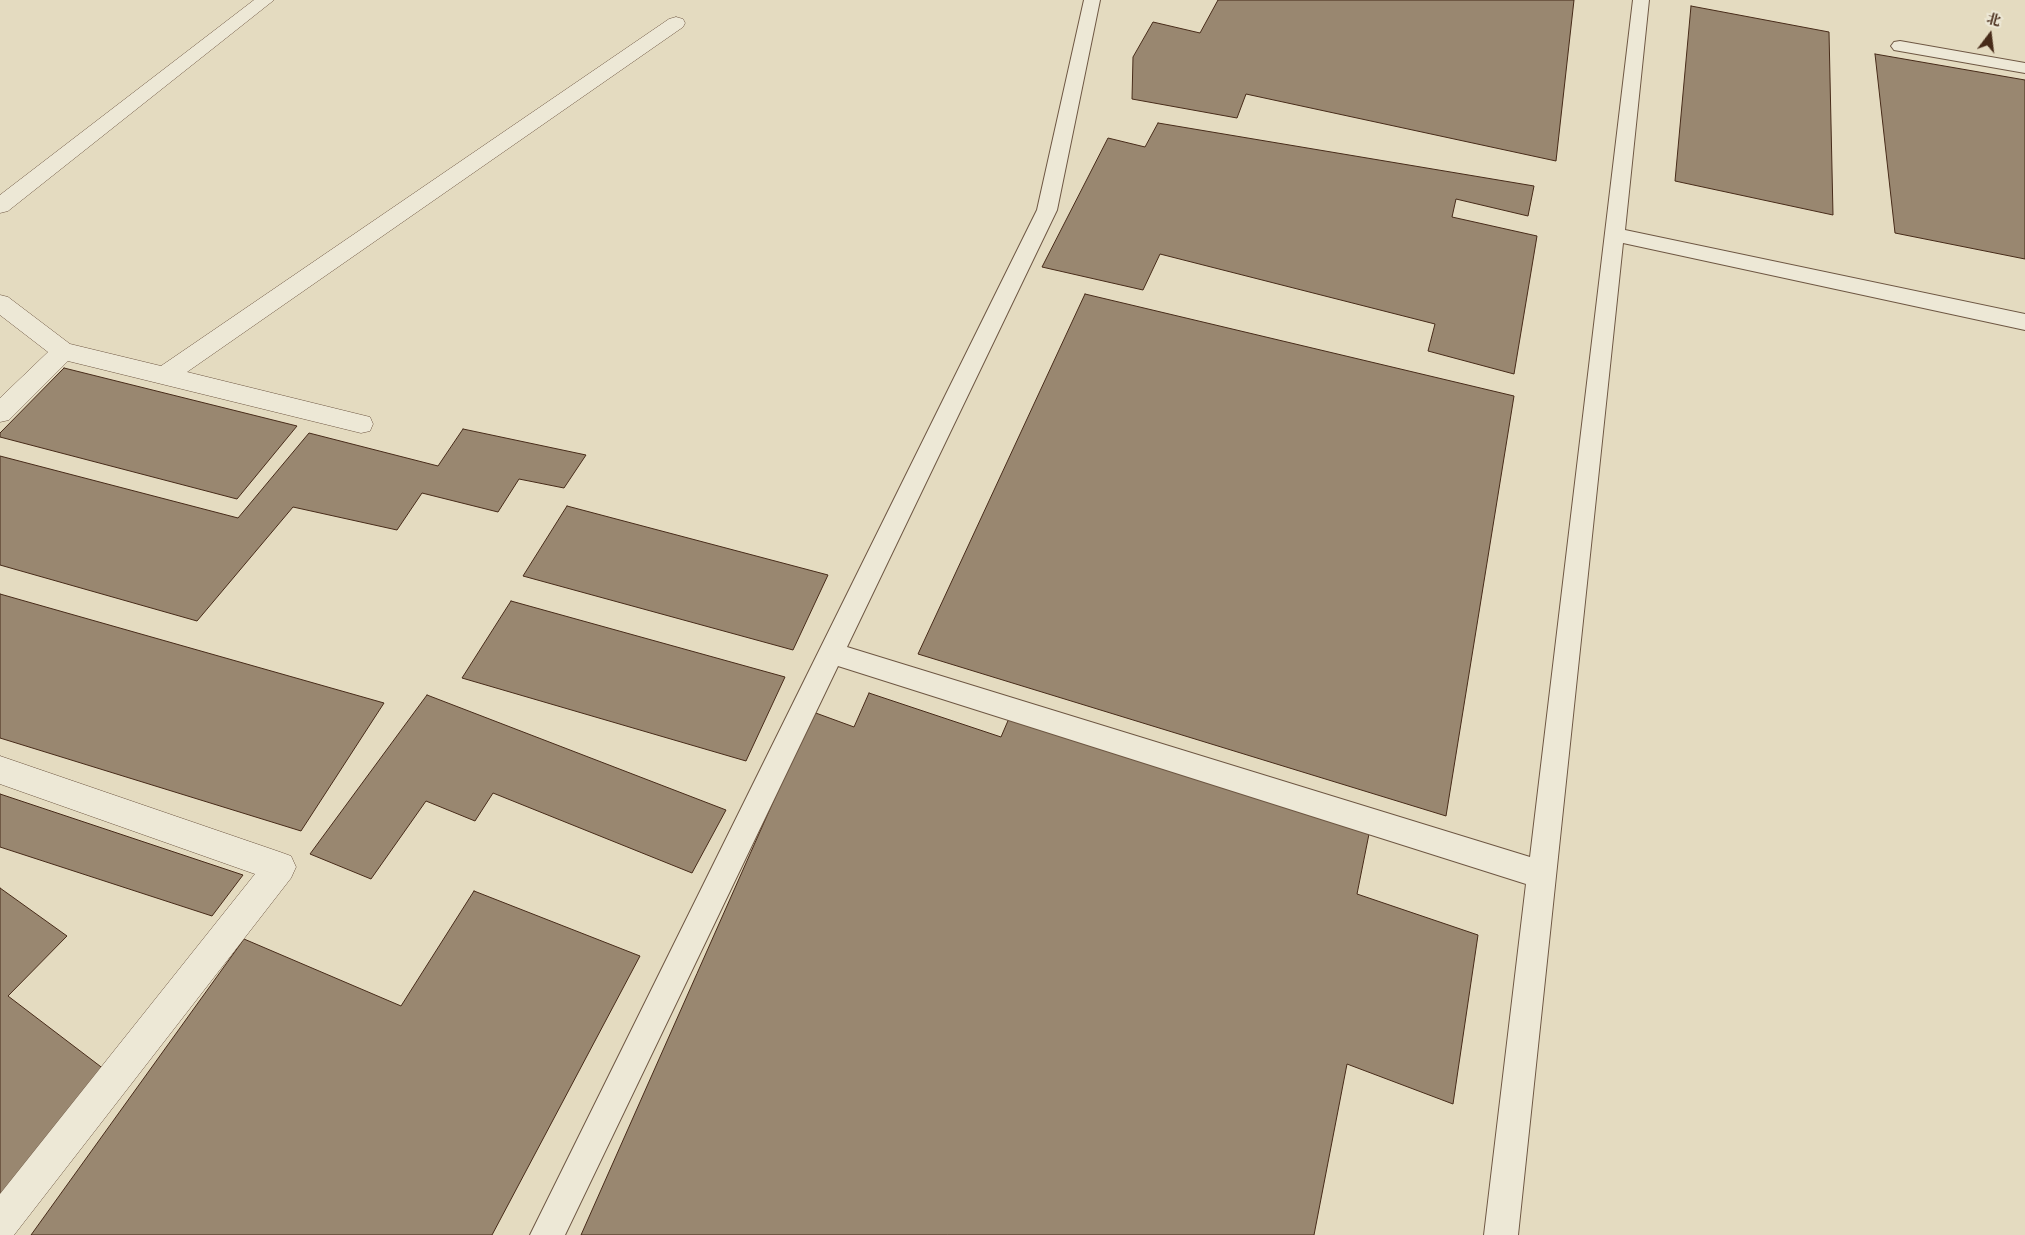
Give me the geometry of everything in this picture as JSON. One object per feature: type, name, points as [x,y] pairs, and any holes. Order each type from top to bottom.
[{"type":"street","points":[[0,206],[265,0]]},
{"type":"street","points":[[164,376],[676,23]]},
{"type":"street","points":[[0,303],[63,351],[361,424]]},
{"type":"street","points":[[0,413],[63,351]]},
{"type":"street","points":[[0,770],[280,867],[0,1223]]},
{"type":"lane","points":[[547,1235],[1047,210],[1092,0]]},
{"type":"lane","points":[[1501,1235],[1641,0]]},
{"type":"lane","points":[[1900,46],[2025,68]]},
{"type":"lane","points":[[1615,235],[2025,322]]},
{"type":"lane","points":[[831,653],[1542,875]]},
{"type":"building","points":[[1218,0],[1574,0],[1556,161],[1246,94],[1237,118],[1132,99],[1133,57],[1153,22],[1200,33]]},
{"type":"building","points":[[1691,6],[1829,32],[1833,215],[1675,181]]},
{"type":"building","points":[[1875,54],[2025,80],[2025,259],[1895,233]]},
{"type":"building","points":[[1158,123],[1534,186],[1528,216],[1456,199],[1452,217],[1537,236],[1514,374],[1428,351],[1435,324],[1160,254],[1143,290],[1042,267],[1108,138],[1145,147]]},
{"type":"building","points":[[1085,294],[1514,396],[1446,816],[918,654]]},
{"type":"building","points":[[64,368],[297,426],[237,499],[0,437],[0,433]]},
{"type":"building","points":[[463,429],[586,455],[564,488],[519,479],[498,512],[422,493],[397,530],[293,507],[197,621],[0,565],[0,456],[238,518],[309,433],[438,466]]},
{"type":"building","points":[[567,506],[828,575],[793,650],[523,576]]},
{"type":"building","points":[[0,594],[384,703],[301,831],[0,738]]},
{"type":"building","points":[[511,601],[785,677],[746,761],[462,678]]},
{"type":"building","points":[[869,693],[1001,737],[1010,716],[1369,834],[1357,894],[1478,935],[1453,1104],[1347,1064],[1314,1235],[581,1235],[813,712],[854,727]]},
{"type":"building","points":[[427,695],[726,810],[692,873],[493,793],[475,821],[426,801],[371,879],[310,854]]},
{"type":"building","points":[[0,794],[243,875],[212,916],[0,847]]},
{"type":"building","points":[[0,888],[67,936],[8,996],[113,1076],[0,1202]]},
{"type":"building","points":[[474,891],[640,956],[492,1235],[31,1235],[244,939],[401,1006]]}]
